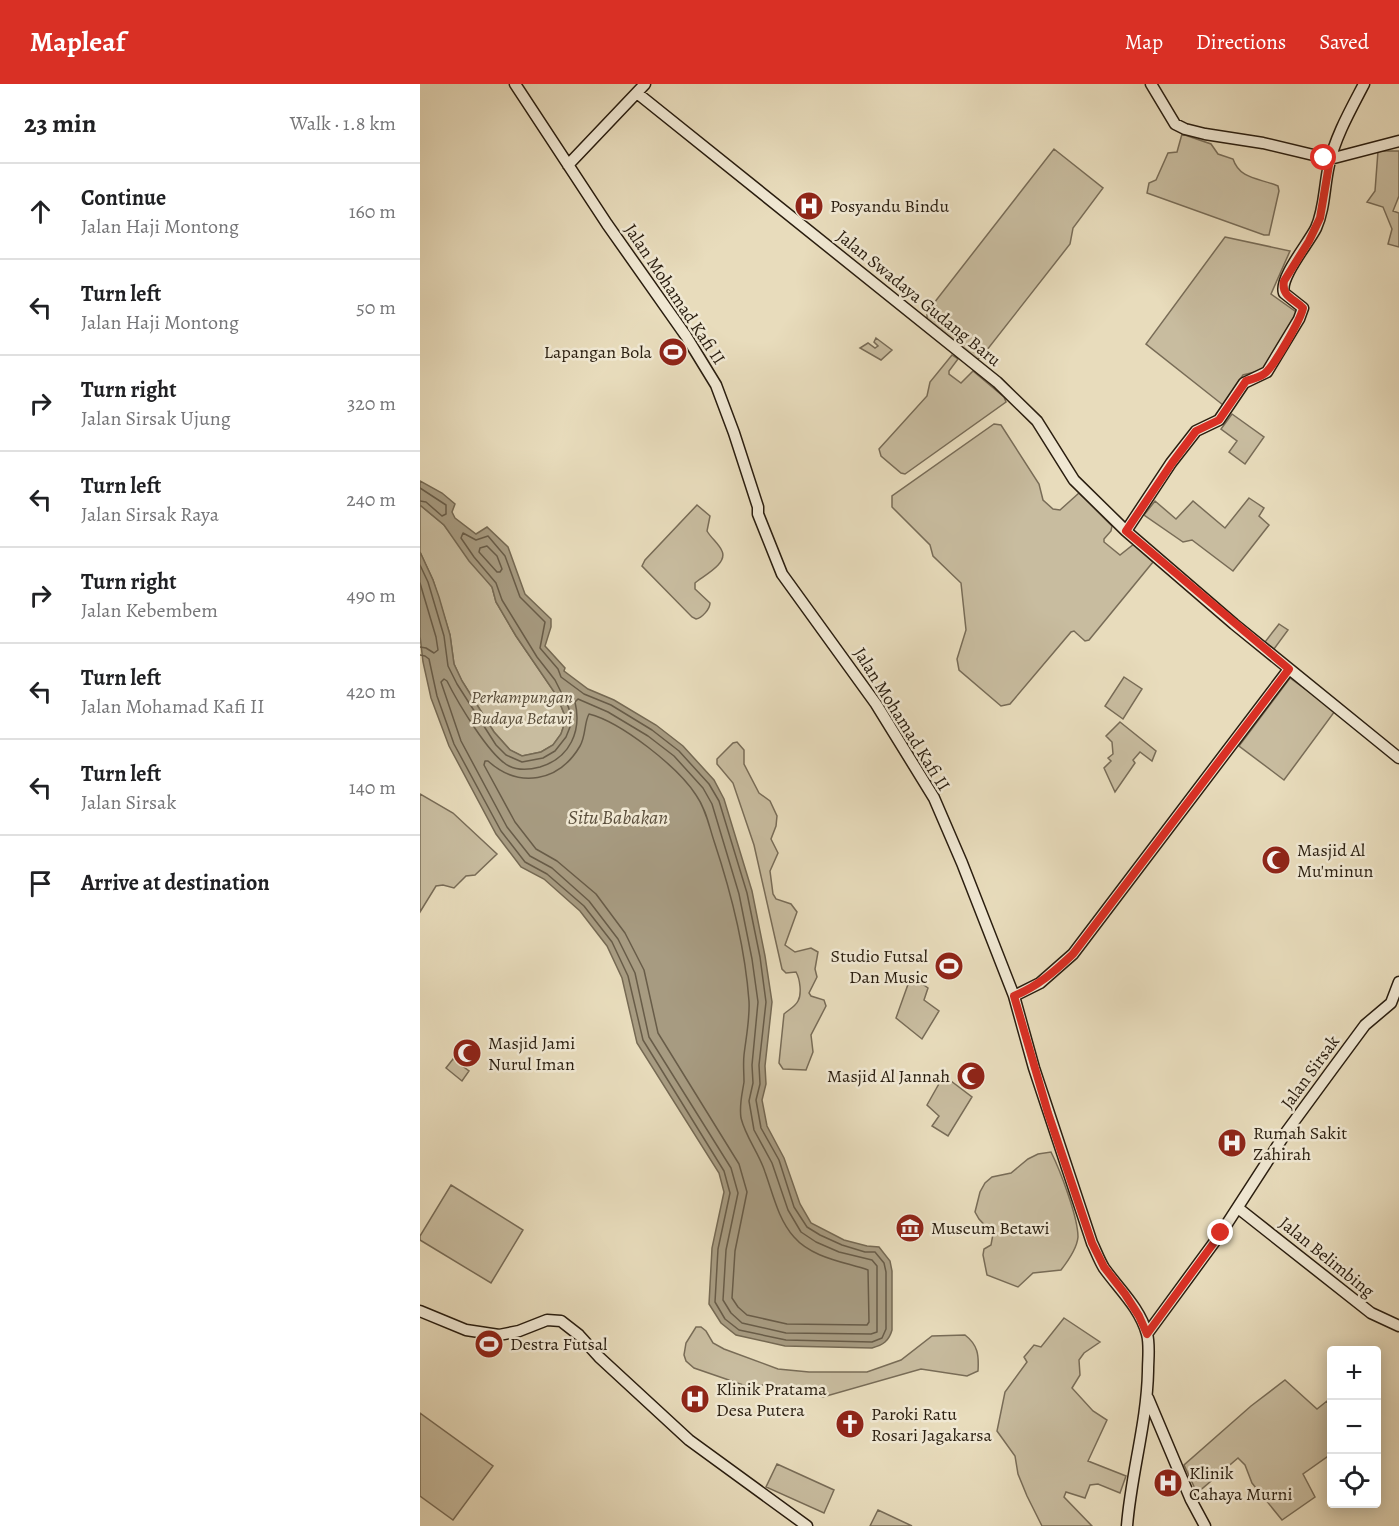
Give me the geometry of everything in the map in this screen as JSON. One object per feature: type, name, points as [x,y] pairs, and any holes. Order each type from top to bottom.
[{"type":"street","name":"Jalan Mohamad Kafi II","points":[[515,84],[607,224],[686,336],[716,385],[734,433],[758,507],[758,514],[778,566],[876,704],[934,798],[962,863],[1014,996],[1048,1113],[1092,1243],[1104,1267],[1139,1316],[1147,1334],[1148,1397],[1130,1492],[1127,1526]]},
{"type":"street","points":[[1151,84],[1171,119],[1185,129],[1263,143],[1330,159],[1399,141]]},
{"type":"street","points":[[1126,531],[1196,431],[1219,420],[1246,381],[1267,372],[1302,314],[1302,306],[1284,293],[1284,281],[1309,241],[1320,218],[1330,159],[1364,84]]},
{"type":"street","points":[[568,165],[641,88]]},
{"type":"street","name":"Jalan Swadaya Gudang Baru","points":[[641,88],[997,382],[1037,421],[1074,480],[1126,531],[1289,669],[1399,758]]},
{"type":"street","points":[[1014,996],[1045,979],[1073,954],[1289,669]]},
{"type":"street","name":"Jalan Sirsak","points":[[1147,1334],[1238,1208],[1287,1131],[1331,1071],[1365,1025],[1391,1003],[1399,982]]},
{"type":"street","name":"Jalan Belimbing","points":[[1238,1208],[1371,1313],[1399,1326]]},
{"type":"street","points":[[420,1311],[466,1330],[499,1335],[519,1332],[547,1320],[561,1321],[579,1335],[606,1364],[689,1440],[807,1526]]},
{"type":"street","points":[[1148,1397],[1191,1500],[1205,1526]]},
{"type":"green space","points":[[1182,134],[1211,144],[1218,154],[1233,159],[1240,171],[1246,175],[1278,186],[1279,191],[1269,235],[1147,193],[1149,183],[1156,180],[1168,153],[1177,152]]},
{"type":"green space","points":[[1054,149],[1103,188],[1073,228],[1070,244],[983,355],[975,359],[927,320],[927,312]]},
{"type":"green space","points":[[1378,151],[1399,151],[1399,196],[1393,211],[1399,213],[1399,247],[1388,244],[1392,229],[1383,207],[1367,202],[1375,191]]},
{"type":"green space","points":[[1225,237],[1290,251],[1271,294],[1299,314],[1267,369],[1243,375],[1223,405],[1146,344]]},
{"type":"green space","points":[[876,338],[892,350],[881,360],[860,348],[868,343],[875,348],[878,346],[874,342]]},
{"type":"green space","points":[[952,355],[958,359],[949,374],[961,383],[973,371],[1004,397],[1006,402],[905,474],[901,473],[881,456],[879,449],[927,396],[930,382]]},
{"type":"green space","points":[[1232,414],[1264,437],[1245,464],[1229,452],[1237,441],[1221,429]]},
{"type":"green space","points":[[994,424],[1001,425],[1039,484],[1043,500],[1053,509],[1060,510],[1079,493],[1112,526],[1104,542],[1120,555],[1134,544],[1153,562],[1089,640],[1085,641],[1074,631],[1071,632],[1010,704],[1001,706],[959,670],[957,659],[966,630],[961,583],[933,556],[930,545],[892,507],[892,496]]},
{"type":"green space","points":[[1249,498],[1264,508],[1259,516],[1269,525],[1233,571],[1192,540],[1183,542],[1144,515],[1155,501],[1176,519],[1193,501],[1225,528]]},
{"type":"green space","name":"Perkampungan Budaya Betawi","points":[[420,505],[444,525],[492,587],[496,602],[516,636],[557,696],[565,716],[564,725],[553,745],[541,752],[522,756],[510,750],[494,732],[462,681],[454,664],[450,635],[433,580],[420,552]]},
{"type":"green space","points":[[697,505],[710,516],[707,531],[721,548],[723,556],[718,565],[695,583],[695,589],[710,603],[705,613],[696,619],[642,566]]},
{"type":"green space","points":[[1279,624],[1288,630],[1274,649],[1265,642]]},
{"type":"green space","points":[[1124,677],[1142,689],[1123,719],[1105,706]]},
{"type":"green space","points":[[1290,678],[1335,711],[1284,780],[1239,746]]},
{"type":"green space","points":[[1120,722],[1156,751],[1152,761],[1140,752],[1115,792],[1104,768],[1111,761],[1108,758],[1113,754],[1112,742],[1106,736]]},
{"type":"green space","points":[[737,742],[744,750],[744,764],[759,793],[770,801],[777,816],[771,839],[778,853],[770,871],[773,894],[776,899],[791,904],[797,912],[785,945],[795,952],[811,948],[818,952],[815,969],[817,977],[809,993],[811,996],[824,1000],[826,1006],[811,1035],[813,1052],[806,1070],[783,1069],[779,1063],[784,1014],[798,1001],[799,978],[796,972],[786,973],[782,969],[754,845],[733,783],[717,764],[717,759],[733,743]]},
{"type":"green space","points":[[420,794],[453,813],[497,854],[475,875],[466,876],[454,888],[436,886],[420,912]]},
{"type":"green space","points":[[911,976],[928,988],[924,1000],[939,1011],[922,1039],[896,1018]]},
{"type":"green space","points":[[453,1059],[469,1071],[462,1081],[446,1068]]},
{"type":"green space","points":[[947,1078],[972,1097],[948,1136],[932,1126],[939,1116],[927,1105],[940,1082]]},
{"type":"green space","points":[[1051,1152],[1072,1206],[1078,1237],[1076,1246],[1061,1270],[1033,1273],[1018,1287],[987,1275],[983,1255],[984,1249],[991,1245],[993,1234],[975,1212],[980,1192],[992,1177],[1011,1173],[1028,1159],[1038,1154]]},
{"type":"green space","points":[[451,1185],[523,1230],[491,1283],[420,1240],[420,1236]]},
{"type":"green space","points":[[1064,1318],[1100,1342],[1084,1353],[1079,1360],[1080,1375],[1072,1388],[1093,1411],[1107,1420],[1088,1461],[1126,1476],[1120,1493],[1098,1484],[1090,1485],[1085,1498],[1066,1492],[1064,1497],[1092,1526],[1042,1526],[1018,1474],[1015,1456],[997,1431],[1005,1392],[1027,1362],[1024,1357],[1034,1345],[1041,1347]]},
{"type":"green space","points":[[696,1327],[701,1327],[713,1343],[724,1349],[778,1369],[809,1372],[867,1372],[901,1360],[932,1336],[965,1335],[977,1351],[978,1371],[967,1376],[921,1369],[823,1397],[772,1384],[749,1387],[694,1368],[686,1361],[684,1355],[686,1343]]},
{"type":"green space","points":[[1285,1380],[1317,1409],[1327,1401],[1327,1457],[1303,1474],[1315,1497],[1282,1520],[1252,1483],[1245,1465],[1238,1458],[1197,1493],[1184,1465],[1251,1406]]},
{"type":"green space","points":[[420,1413],[493,1466],[453,1520],[420,1496]]},
{"type":"green space","points":[[777,1464],[834,1490],[824,1513],[766,1487]]},
{"type":"green space","points":[[878,1510],[912,1526],[870,1526]]},
{"type":"water","name":"Situ Babakan","points":[[420,481],[442,493],[455,504],[452,512],[455,518],[476,534],[487,527],[508,547],[525,594],[551,619],[545,646],[565,668],[564,671],[588,689],[614,700],[656,725],[683,746],[714,780],[724,799],[752,891],[765,956],[772,1002],[765,1066],[766,1084],[762,1100],[767,1126],[784,1158],[800,1204],[811,1223],[844,1240],[879,1247],[890,1261],[892,1330],[882,1344],[872,1348],[785,1346],[736,1335],[721,1323],[709,1304],[712,1248],[724,1192],[719,1173],[637,1043],[622,978],[607,946],[580,911],[544,879],[521,867],[496,834],[449,746],[431,698],[420,636],[420,552],[439,597],[450,635],[454,664],[494,732],[510,750],[522,756],[541,752],[553,745],[564,725],[565,716],[557,696],[516,636],[496,602],[492,587],[469,561],[444,525],[420,505]]},
{"type":"place","name":"Posyandu Bindu","points":[[809,206]]},
{"type":"place","name":"Lapangan Bola","points":[[673,352]]},
{"type":"place","name":"Masjid Al Mu'minun","points":[[1276,860]]},
{"type":"place","name":"Studio Futsal Dan Music","points":[[949,966]]},
{"type":"place","name":"Masjid Jami Nurul Iman","points":[[467,1053]]},
{"type":"place","name":"Masjid Al Jannah","points":[[971,1076]]},
{"type":"place","name":"Rumah Sakit Zahirah","points":[[1232,1143]]},
{"type":"place","name":"Museum Betawi","points":[[910,1228]]},
{"type":"place","name":"Destra Futsal","points":[[489,1344]]},
{"type":"place","name":"Klinik Pratama Desa Putera","points":[[695,1399]]},
{"type":"place","name":"Paroki Ratu Rosari Jagakarsa","points":[[850,1424]]},
{"type":"place","name":"Klinik Cahaya Murni","points":[[1168,1483]]},
{"type":"route","points":[[1221,1233],[1147,1334],[1139,1316],[1104,1267],[1092,1243],[1048,1113],[1014,996],[1040,983],[1073,954],[1289,669],[1126,531],[1196,431],[1219,420],[1246,381],[1267,372],[1302,314],[1302,306],[1284,293],[1283,286],[1320,218],[1330,159],[1324,158]]}]
